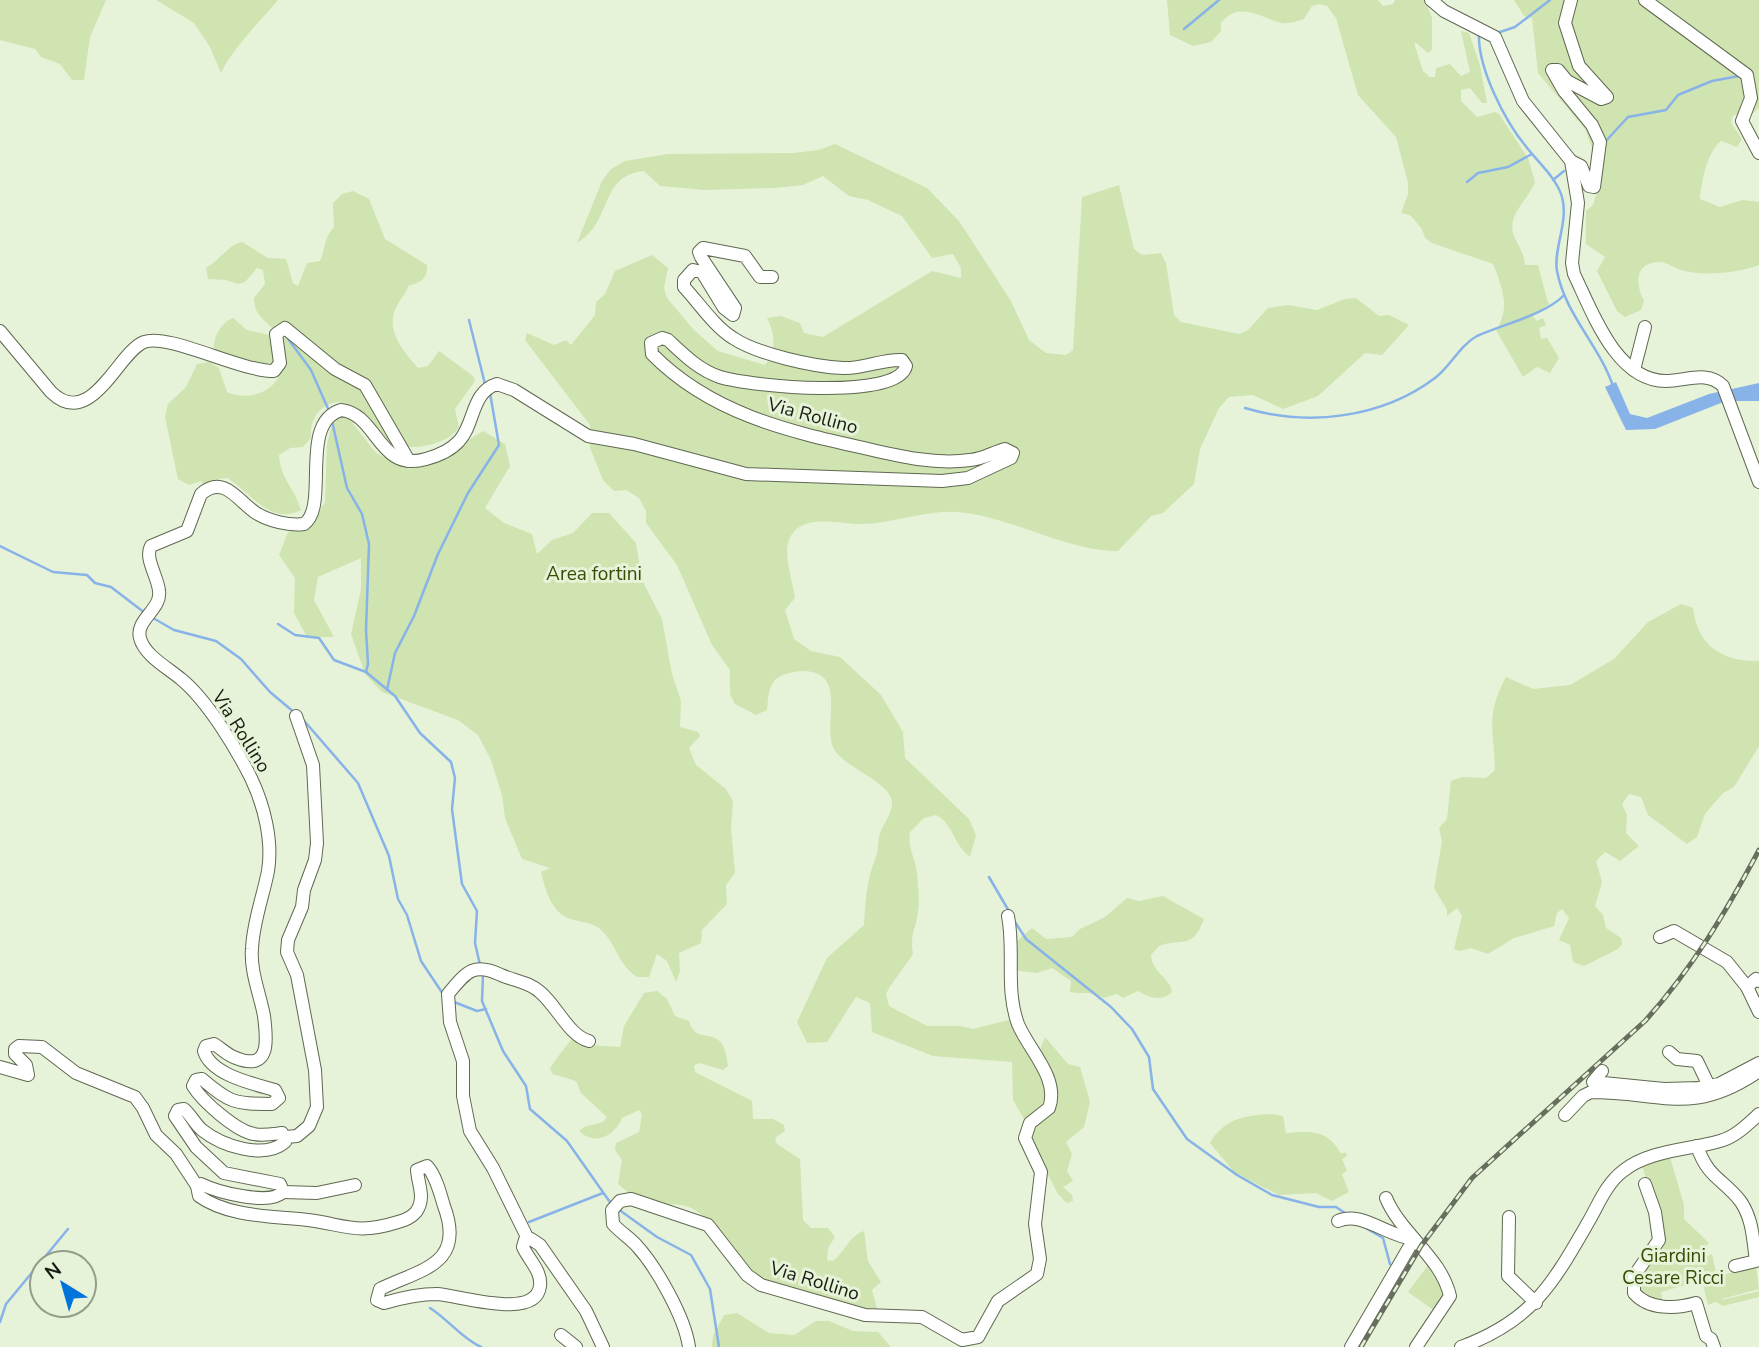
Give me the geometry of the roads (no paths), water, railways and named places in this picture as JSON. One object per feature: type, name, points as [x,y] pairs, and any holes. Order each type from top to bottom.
[{"type":"street","points":[[1431,0],[1489,34],[1498,43],[1508,74],[1523,101],[1571,161],[1581,166],[1589,186],[1594,187],[1601,142],[1592,125],[1564,91],[1552,71],[1558,70],[1567,81],[1601,99],[1607,97],[1579,66],[1564,23],[1571,0]]},
{"type":"street","points":[[1644,0],[1747,75],[1751,98],[1742,121],[1759,153]]},
{"type":"street","points":[[1571,161],[1578,203],[1572,263],[1574,274],[1612,345],[1634,370],[1664,381],[1706,377],[1723,386],[1759,482]]},
{"type":"street","name":"Via Rollino","points":[[286,1138],[279,1132],[249,1133],[203,1099],[194,1086],[196,1080],[202,1079],[225,1099],[242,1104],[272,1104],[279,1098],[275,1090],[236,1077],[220,1068],[207,1058],[204,1051],[206,1046],[214,1044],[236,1058],[248,1061],[261,1057],[266,1050],[265,1024],[252,948],[269,867],[267,834],[255,788],[237,754],[193,690],[157,659],[140,639],[140,630],[160,599],[148,552],[153,544],[187,531],[201,494],[215,487],[228,489],[256,513],[271,519],[297,525],[309,520],[314,510],[321,428],[337,412],[352,414],[363,421],[385,449],[400,460],[432,457],[458,442],[484,391],[497,384],[514,390],[587,436],[634,444],[746,474],[942,481],[968,478],[1012,458],[1013,453],[1005,449],[990,457],[968,461],[933,461],[779,429],[707,396],[652,354],[651,343],[662,338],[710,373],[747,383],[769,385],[871,385],[898,378],[904,372],[906,366],[902,360],[844,368],[811,363],[750,346],[721,328],[684,287],[687,274],[693,271],[702,272],[724,309],[730,315],[735,314],[727,295],[701,257],[699,252],[707,247],[745,256],[760,277],[772,277]]},
{"type":"street","points":[[1634,370],[1645,327]]},
{"type":"street","points":[[0,331],[51,392],[60,399],[71,401],[101,388],[134,349],[148,341],[176,343],[224,361],[274,371],[280,363],[276,334],[285,328],[335,369],[365,385],[409,461]]},
{"type":"street","points":[[283,1192],[278,1184],[224,1173],[191,1140],[176,1120],[175,1114],[180,1109],[186,1110],[203,1131],[238,1148],[257,1149],[280,1146],[286,1138],[297,1136],[309,1126],[317,1107],[315,1070],[297,975],[287,952],[288,940],[302,907],[304,890],[315,860],[317,843],[313,765],[296,716]]},
{"type":"street","name":"Via Rollino","points":[[689,1347],[682,1323],[655,1272],[636,1245],[613,1224],[611,1213],[620,1201],[631,1199],[708,1225],[757,1283],[865,1315],[922,1317],[962,1339],[978,1337],[998,1301],[1037,1274],[1040,1259],[1035,1224],[1041,1172],[1025,1138],[1030,1123],[1049,1108],[1052,1097],[1040,1061],[1016,1017],[1011,988],[1011,933],[1008,916]]},
{"type":"street","points":[[1660,937],[1671,931],[1680,934],[1755,981],[1759,1012]]},
{"type":"street","points":[[589,1041],[574,1034],[560,1012],[533,987],[489,968],[474,970],[448,994],[450,1022],[463,1061],[463,1096],[470,1131],[493,1168],[528,1239],[540,1245],[586,1311],[603,1347]]},
{"type":"street","points":[[0,1067],[27,1075],[26,1065],[15,1054],[15,1049],[43,1047],[76,1073],[121,1089],[143,1108],[156,1135],[176,1154],[197,1186],[198,1196],[208,1202],[284,1220],[307,1220],[347,1230],[367,1230],[413,1215],[422,1196],[417,1170],[427,1166],[449,1220],[450,1243],[441,1258],[428,1269],[378,1290],[376,1297],[381,1302],[439,1294],[501,1304],[531,1299],[538,1294],[540,1279],[523,1247],[528,1239]]},
{"type":"street","points":[[1669,1052],[1677,1059],[1697,1061],[1709,1086]]},
{"type":"street","points":[[1602,1071],[1593,1082],[1664,1089],[1709,1086],[1759,1063]]},
{"type":"street","points":[[1565,1115],[1580,1098],[1591,1092],[1657,1100],[1689,1100],[1717,1092],[1759,1071]]},
{"type":"street","points":[[1461,1347],[1500,1328],[1536,1303],[1552,1284],[1604,1193],[1622,1171],[1645,1159],[1733,1136],[1759,1114]]},
{"type":"street","points":[[1697,1146],[1703,1164],[1714,1178],[1740,1200],[1755,1226],[1756,1261],[1735,1266]]},
{"type":"street","points":[[197,1186],[201,1184],[230,1196],[277,1196],[283,1192],[317,1193],[355,1185]]},
{"type":"street","points":[[1644,1184],[1655,1212],[1659,1240],[1634,1276],[1634,1293],[1655,1305],[1682,1307],[1696,1303],[1706,1336],[1711,1339],[1714,1347]]},
{"type":"street","points":[[1386,1198],[1434,1264],[1450,1296],[1416,1347]]},
{"type":"street","points":[[1338,1221],[1354,1217],[1399,1238],[1414,1239]]},
{"type":"street","points":[[1510,1217],[1508,1276],[1536,1303]]},
{"type":"street","points":[[1351,1347],[1414,1239]]},
{"type":"street","points":[[561,1335],[576,1347]]},
{"type":"water","points":[[1616,382],[1630,414],[1647,418],[1709,394],[1759,383],[1759,401],[1726,401],[1655,429],[1626,430],[1605,387]]},
{"type":"waterway","points":[[1184,29],[1219,0]]},
{"type":"waterway","points":[[1497,33],[1515,27],[1550,0]]},
{"type":"waterway","points":[[1479,32],[1483,61],[1502,109],[1519,138],[1560,190],[1564,216],[1556,263],[1561,287],[1613,386]]},
{"type":"waterway","points":[[1604,143],[1628,117],[1666,110],[1678,95],[1712,81],[1739,76]]},
{"type":"waterway","points":[[1467,182],[1478,173],[1508,167],[1532,154]]},
{"type":"waterway","points":[[1553,180],[1564,171]]},
{"type":"waterway","points":[[1245,408],[1269,414],[1319,417],[1344,415],[1392,402],[1435,378],[1465,345],[1477,336],[1547,308],[1564,295]]},
{"type":"waterway","points":[[469,320],[485,384]]},
{"type":"waterway","points":[[286,336],[311,370],[329,411]]},
{"type":"waterway","points":[[387,690],[395,653],[414,616],[438,554],[468,493],[499,445],[490,393]]},
{"type":"waterway","points":[[332,421],[347,488],[362,514],[369,544],[366,672]]},
{"type":"waterway","points":[[0,546],[53,572],[87,575],[95,583],[111,587],[145,613]]},
{"type":"waterway","points":[[153,618],[174,630],[216,641],[241,659],[270,692],[295,713]]},
{"type":"waterway","points":[[278,624],[295,635],[319,638],[334,660],[366,672],[395,696],[420,733],[451,762],[455,778],[452,809],[462,884],[477,911],[475,943],[480,965]]},
{"type":"waterway","points":[[300,716],[358,783],[389,856],[398,899],[407,915],[421,961],[443,994]]},
{"type":"waterway","points":[[989,877],[1010,913]]},
{"type":"waterway","points":[[1015,922],[1026,939],[1111,1007],[1132,1029],[1149,1057],[1153,1089],[1187,1139],[1237,1175],[1272,1195],[1319,1207],[1336,1207],[1348,1215]]},
{"type":"waterway","points":[[483,975],[482,1001],[503,1051],[526,1086],[530,1109],[567,1141],[612,1205]]},
{"type":"waterway","points":[[454,1002],[477,1011],[486,1009]]},
{"type":"waterway","points":[[529,1222],[603,1193]]},
{"type":"waterway","points":[[618,1209],[657,1237],[691,1255],[710,1289],[719,1347]]},
{"type":"waterway","points":[[1364,1227],[1383,1238],[1390,1264]]},
{"type":"waterway","points":[[0,1322],[6,1304],[68,1229]]},
{"type":"waterway","points":[[430,1308],[467,1339],[481,1347]]},
{"type":"railway","points":[[1361,1347],[1421,1246],[1472,1178],[1645,1021],[1678,981],[1707,939],[1759,850]]},
{"type":"park label","name":"Area fortini","points":[[594,573]]},
{"type":"park label","name":"Giardini Cesare Ricci","points":[[1673,1266]]}]
